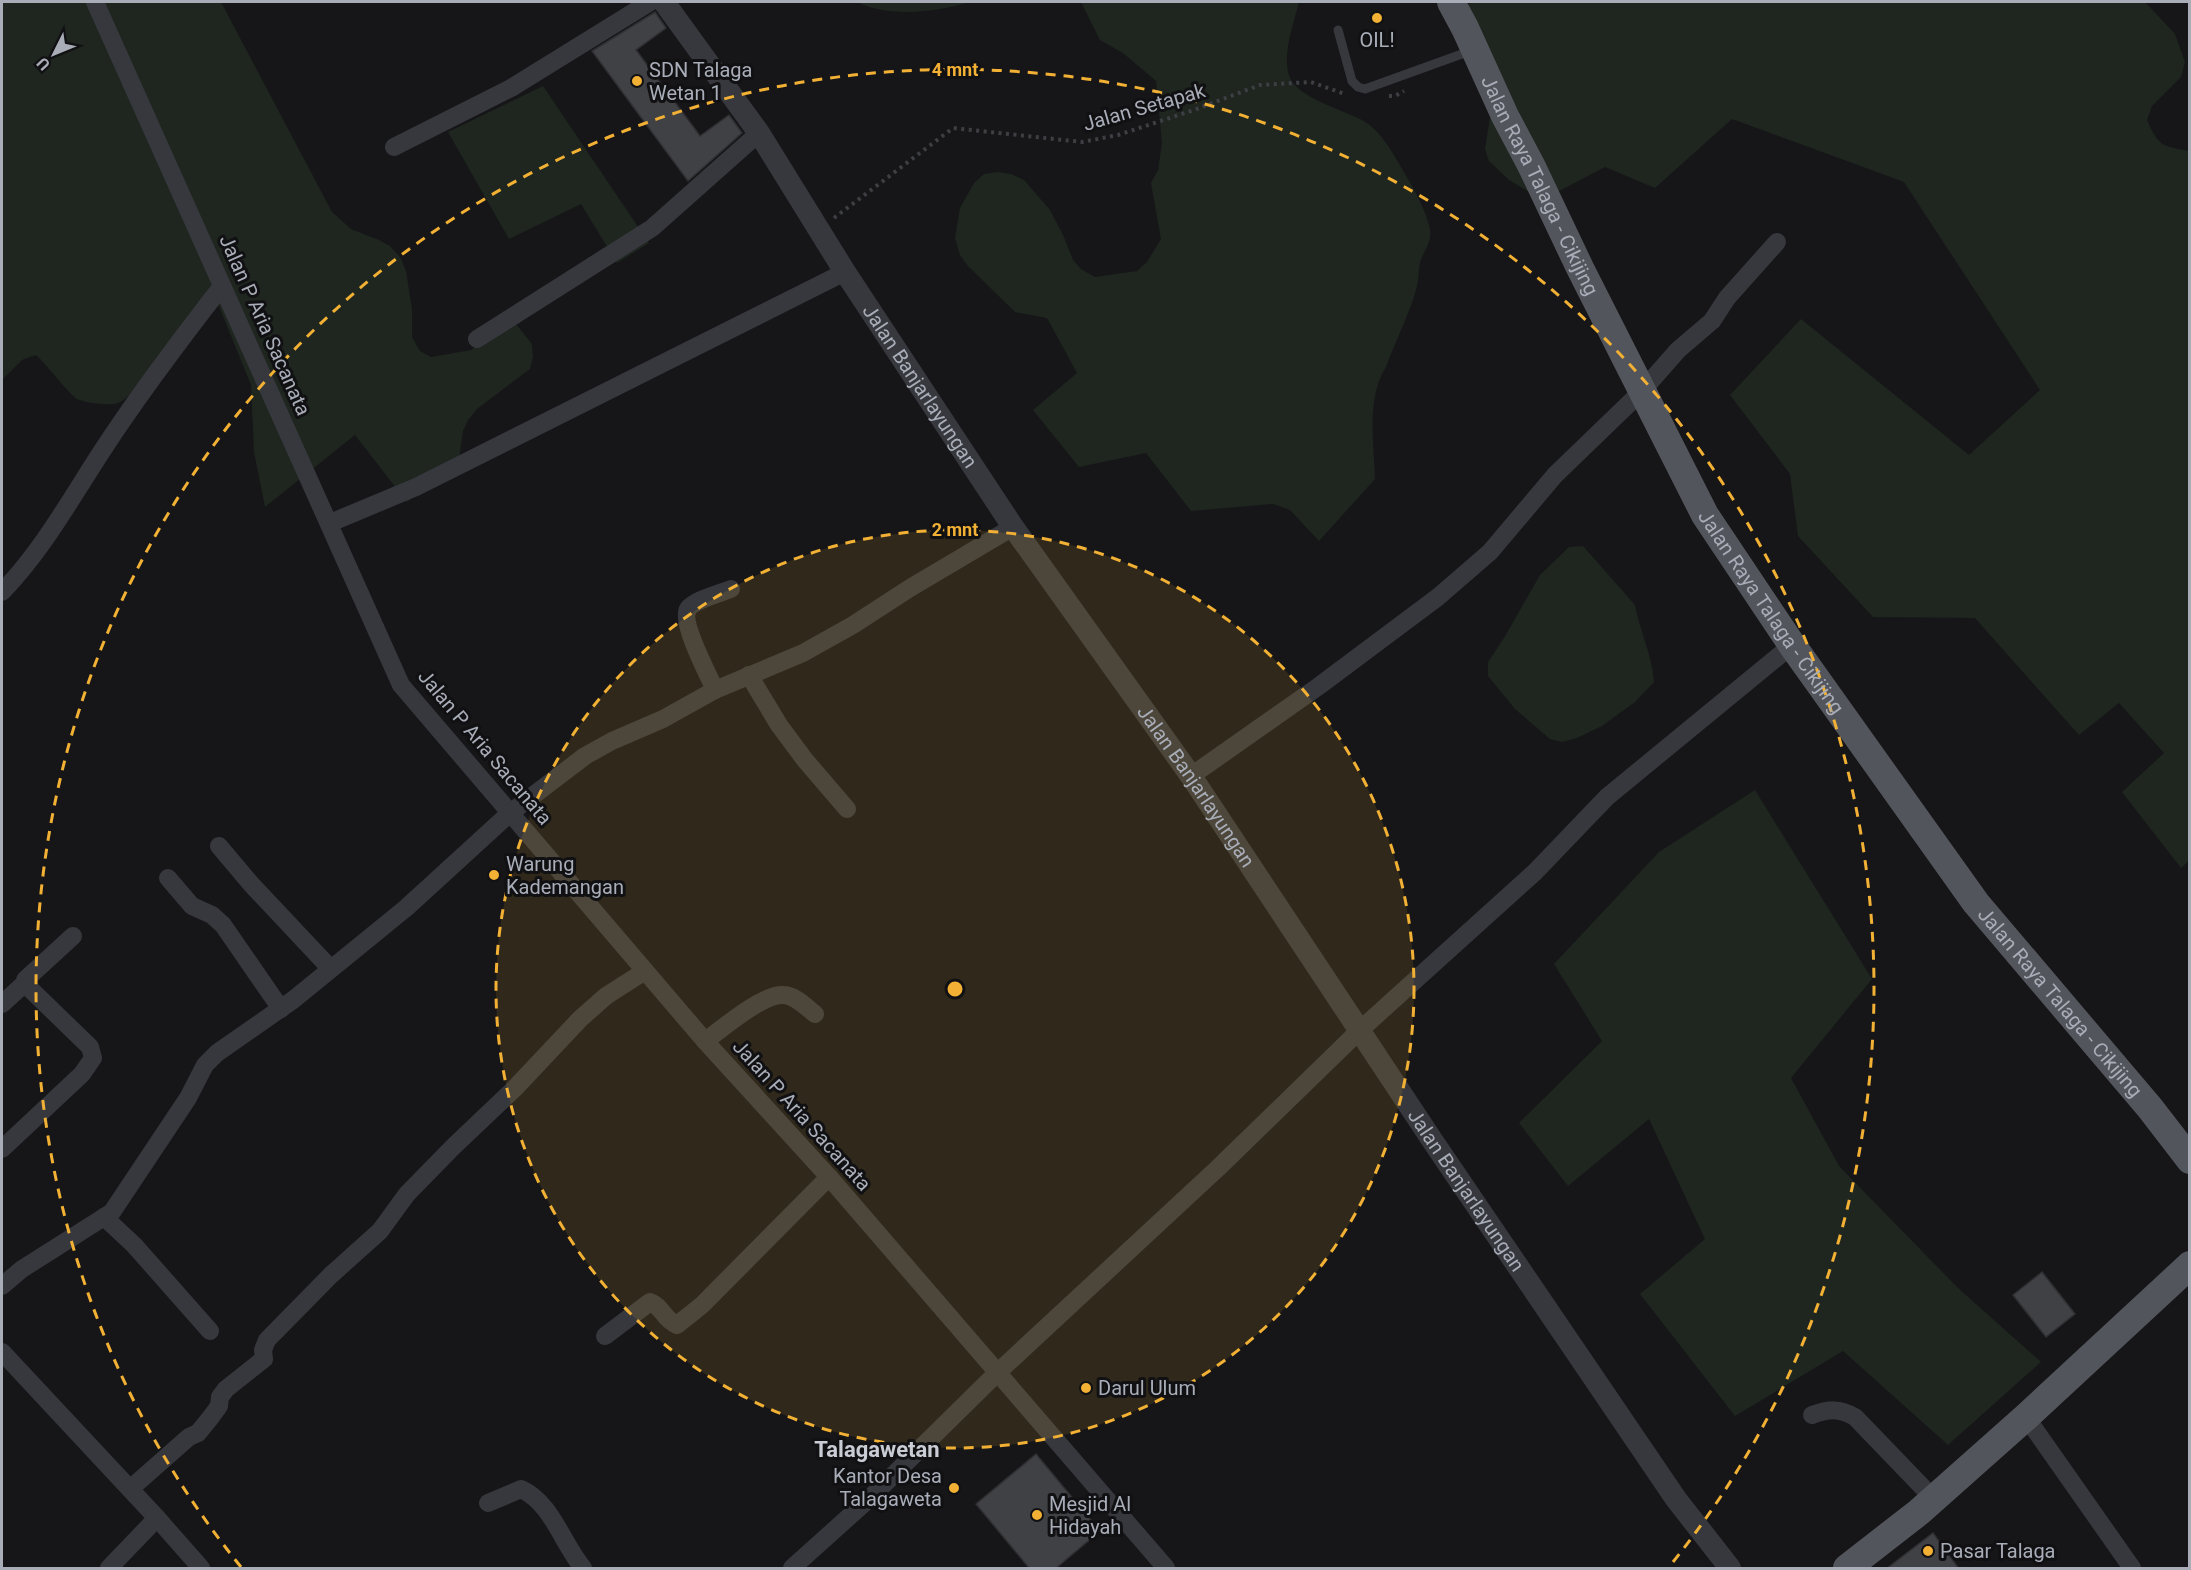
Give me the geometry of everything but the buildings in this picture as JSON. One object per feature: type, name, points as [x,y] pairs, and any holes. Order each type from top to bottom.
[{"type":"main road","name":"Jalan Raya Talaga - Cikijing","points":[[1451,2],[1505,116],[1705,515],[1792,645],[1976,903],[2150,1108],[2190,1160]]},
{"type":"main road","points":[[1847,1569],[2026,1418],[2190,1265]]},
{"type":"street","name":"Jalan P Aria Sacanata","points":[[95,2],[402,684],[705,1041],[829,1177],[1166,1569]]},
{"type":"street","points":[[394,147],[511,88],[650,2]]},
{"type":"street","name":"Jalan Banjarlayungan","points":[[664,2],[759,133],[845,272],[1014,527],[1191,776],[1432,1140],[1669,1489],[1730,1569]]},
{"type":"street","points":[[477,339],[652,228],[759,133]]},
{"type":"street","points":[[1191,776],[1319,686],[1438,597],[1490,552],[1555,475],[1642,391],[1678,350],[1712,321],[1728,298],[1778,242]]},
{"type":"street","points":[[330,523],[416,488],[845,272]]},
{"type":"street","points":[[2,592],[17,576],[64,513],[101,453],[162,363],[222,286]]},
{"type":"street","points":[[2,1286],[22,1269],[112,1212],[188,1098],[205,1065],[217,1053],[281,1010],[406,908],[510,813],[585,756],[612,741],[663,719],[715,690],[803,653],[1014,527]]},
{"type":"street","points":[[715,690],[687,626],[686,613],[695,604],[731,589]]},
{"type":"street","points":[[803,1565],[997,1373],[1218,1168],[1360,1030],[1535,872],[1607,797],[1792,645]]},
{"type":"street","points":[[749,675],[805,760],[848,809]]},
{"type":"street","points":[[219,846],[251,884],[330,968]]},
{"type":"street","points":[[168,878],[192,906],[212,915],[223,925],[281,1010]]},
{"type":"street","points":[[2,1004],[73,936]]},
{"type":"street","points":[[130,1489],[189,1437],[198,1433],[219,1406],[220,1397],[226,1389],[264,1359],[267,1340],[380,1231],[407,1194],[515,1088],[572,1027],[606,996],[645,971]]},
{"type":"street","points":[[2,1149],[74,1081],[93,1058],[90,1047],[25,983]]},
{"type":"street","points":[[705,1041],[756,1004],[783,994],[796,999],[815,1014]]},
{"type":"street","points":[[605,1336],[650,1302],[659,1306],[672,1323],[677,1325],[681,1323],[702,1305],[829,1177]]},
{"type":"street","points":[[105,1217],[134,1245],[210,1332]]},
{"type":"street","points":[[2,1352],[157,1518],[201,1569]]},
{"type":"street","points":[[1812,1416],[1829,1409],[1844,1411],[1855,1417],[1933,1498]]},
{"type":"street","points":[[2026,1418],[2132,1569]]},
{"type":"street","points":[[488,1503],[521,1489],[532,1494],[544,1506],[583,1569]]},
{"type":"street","points":[[109,1569],[157,1518]]},
{"type":"lane","points":[[1338,30],[1352,81],[1358,87],[1365,89],[1475,49]]},
{"type":"path","name":"Jalan Setapak","points":[[819,229],[954,128],[1082,142],[1140,128],[1260,86],[1311,82],[1351,96]]},
{"type":"path","points":[[1384,96],[1395,96],[1413,87]]},
{"type":"shaded area","points":[[2,2],[221,2],[332,212],[351,229],[390,246],[400,257],[406,271],[412,309],[412,337],[420,351],[431,357],[471,350],[491,332],[516,324],[532,344],[533,357],[530,369],[477,409],[468,420],[463,431],[459,459],[407,502],[355,435],[265,507],[254,452],[251,385],[212,289],[153,370],[128,397],[118,403],[98,404],[77,399],[36,355],[22,360],[2,380]]},
{"type":"shaded area","points":[[857,2],[970,2],[928,11],[898,12]]},
{"type":"shaded area","points":[[1081,2],[1299,2],[1288,50],[1290,78],[1295,85],[1311,97],[1360,119],[1373,128],[1393,154],[1422,205],[1430,229],[1430,238],[1420,263],[1418,283],[1411,306],[1380,379],[1373,407],[1375,479],[1319,541],[1290,510],[1273,504],[1191,511],[1146,453],[1079,467],[1033,410],[1077,373],[1047,318],[1015,312],[968,266],[960,255],[955,238],[960,208],[974,183],[984,174],[998,172],[1011,174],[1024,180],[1050,210],[1073,260],[1081,269],[1095,277],[1137,271],[1147,262],[1161,239],[1151,183],[1158,170],[1162,143],[1156,81],[1123,53],[1100,40]]},
{"type":"shaded area","points":[[1472,2],[2145,2],[2175,34],[2185,62],[2181,77],[2152,106],[2147,120],[2162,144],[2189,151],[2189,861],[2181,868],[2122,792],[2164,753],[2119,703],[2079,735],[1975,618],[1873,617],[1798,536],[1790,474],[1730,395],[1801,319],[1969,455],[2040,390],[1904,182],[1732,119],[1655,188],[1605,167],[1542,200],[1509,180],[1489,161],[1485,149],[1495,86],[1458,11]]},
{"type":"shaded area","points":[[543,86],[649,243],[617,263],[581,204],[509,239],[448,132]]},
{"type":"shaded area","points":[[1583,546],[1635,605],[1651,662],[1654,682],[1635,702],[1602,726],[1577,738],[1562,742],[1550,739],[1515,709],[1488,676],[1488,662],[1540,575],[1569,547]]},
{"type":"shaded area","points":[[1755,790],[1872,979],[1791,1078],[1839,1166],[1958,1288],[2041,1362],[1948,1445],[1843,1351],[1735,1416],[1640,1294],[1705,1239],[1649,1119],[1568,1186],[1519,1123],[1602,1041],[1554,964],[1659,852]]},
{"type":"place","name":"OIL!","points":[[1377,18]]},
{"type":"place","name":"SDN Talaga Wetan 1","points":[[637,81]]},
{"type":"place","name":"Warung Kademangan","points":[[494,875]]},
{"type":"place","name":"Darul Ulum","points":[[1086,1388]]},
{"type":"place","name":"Kantor Desa Talagaweta","points":[[954,1488]]},
{"type":"place","name":"Mesjid Al Hidayah","points":[[1037,1515]]},
{"type":"place","name":"Pasar Talaga","points":[[1928,1551]]},
{"type":"district","name":"Talagawetan","points":[[877,1449]]}]
